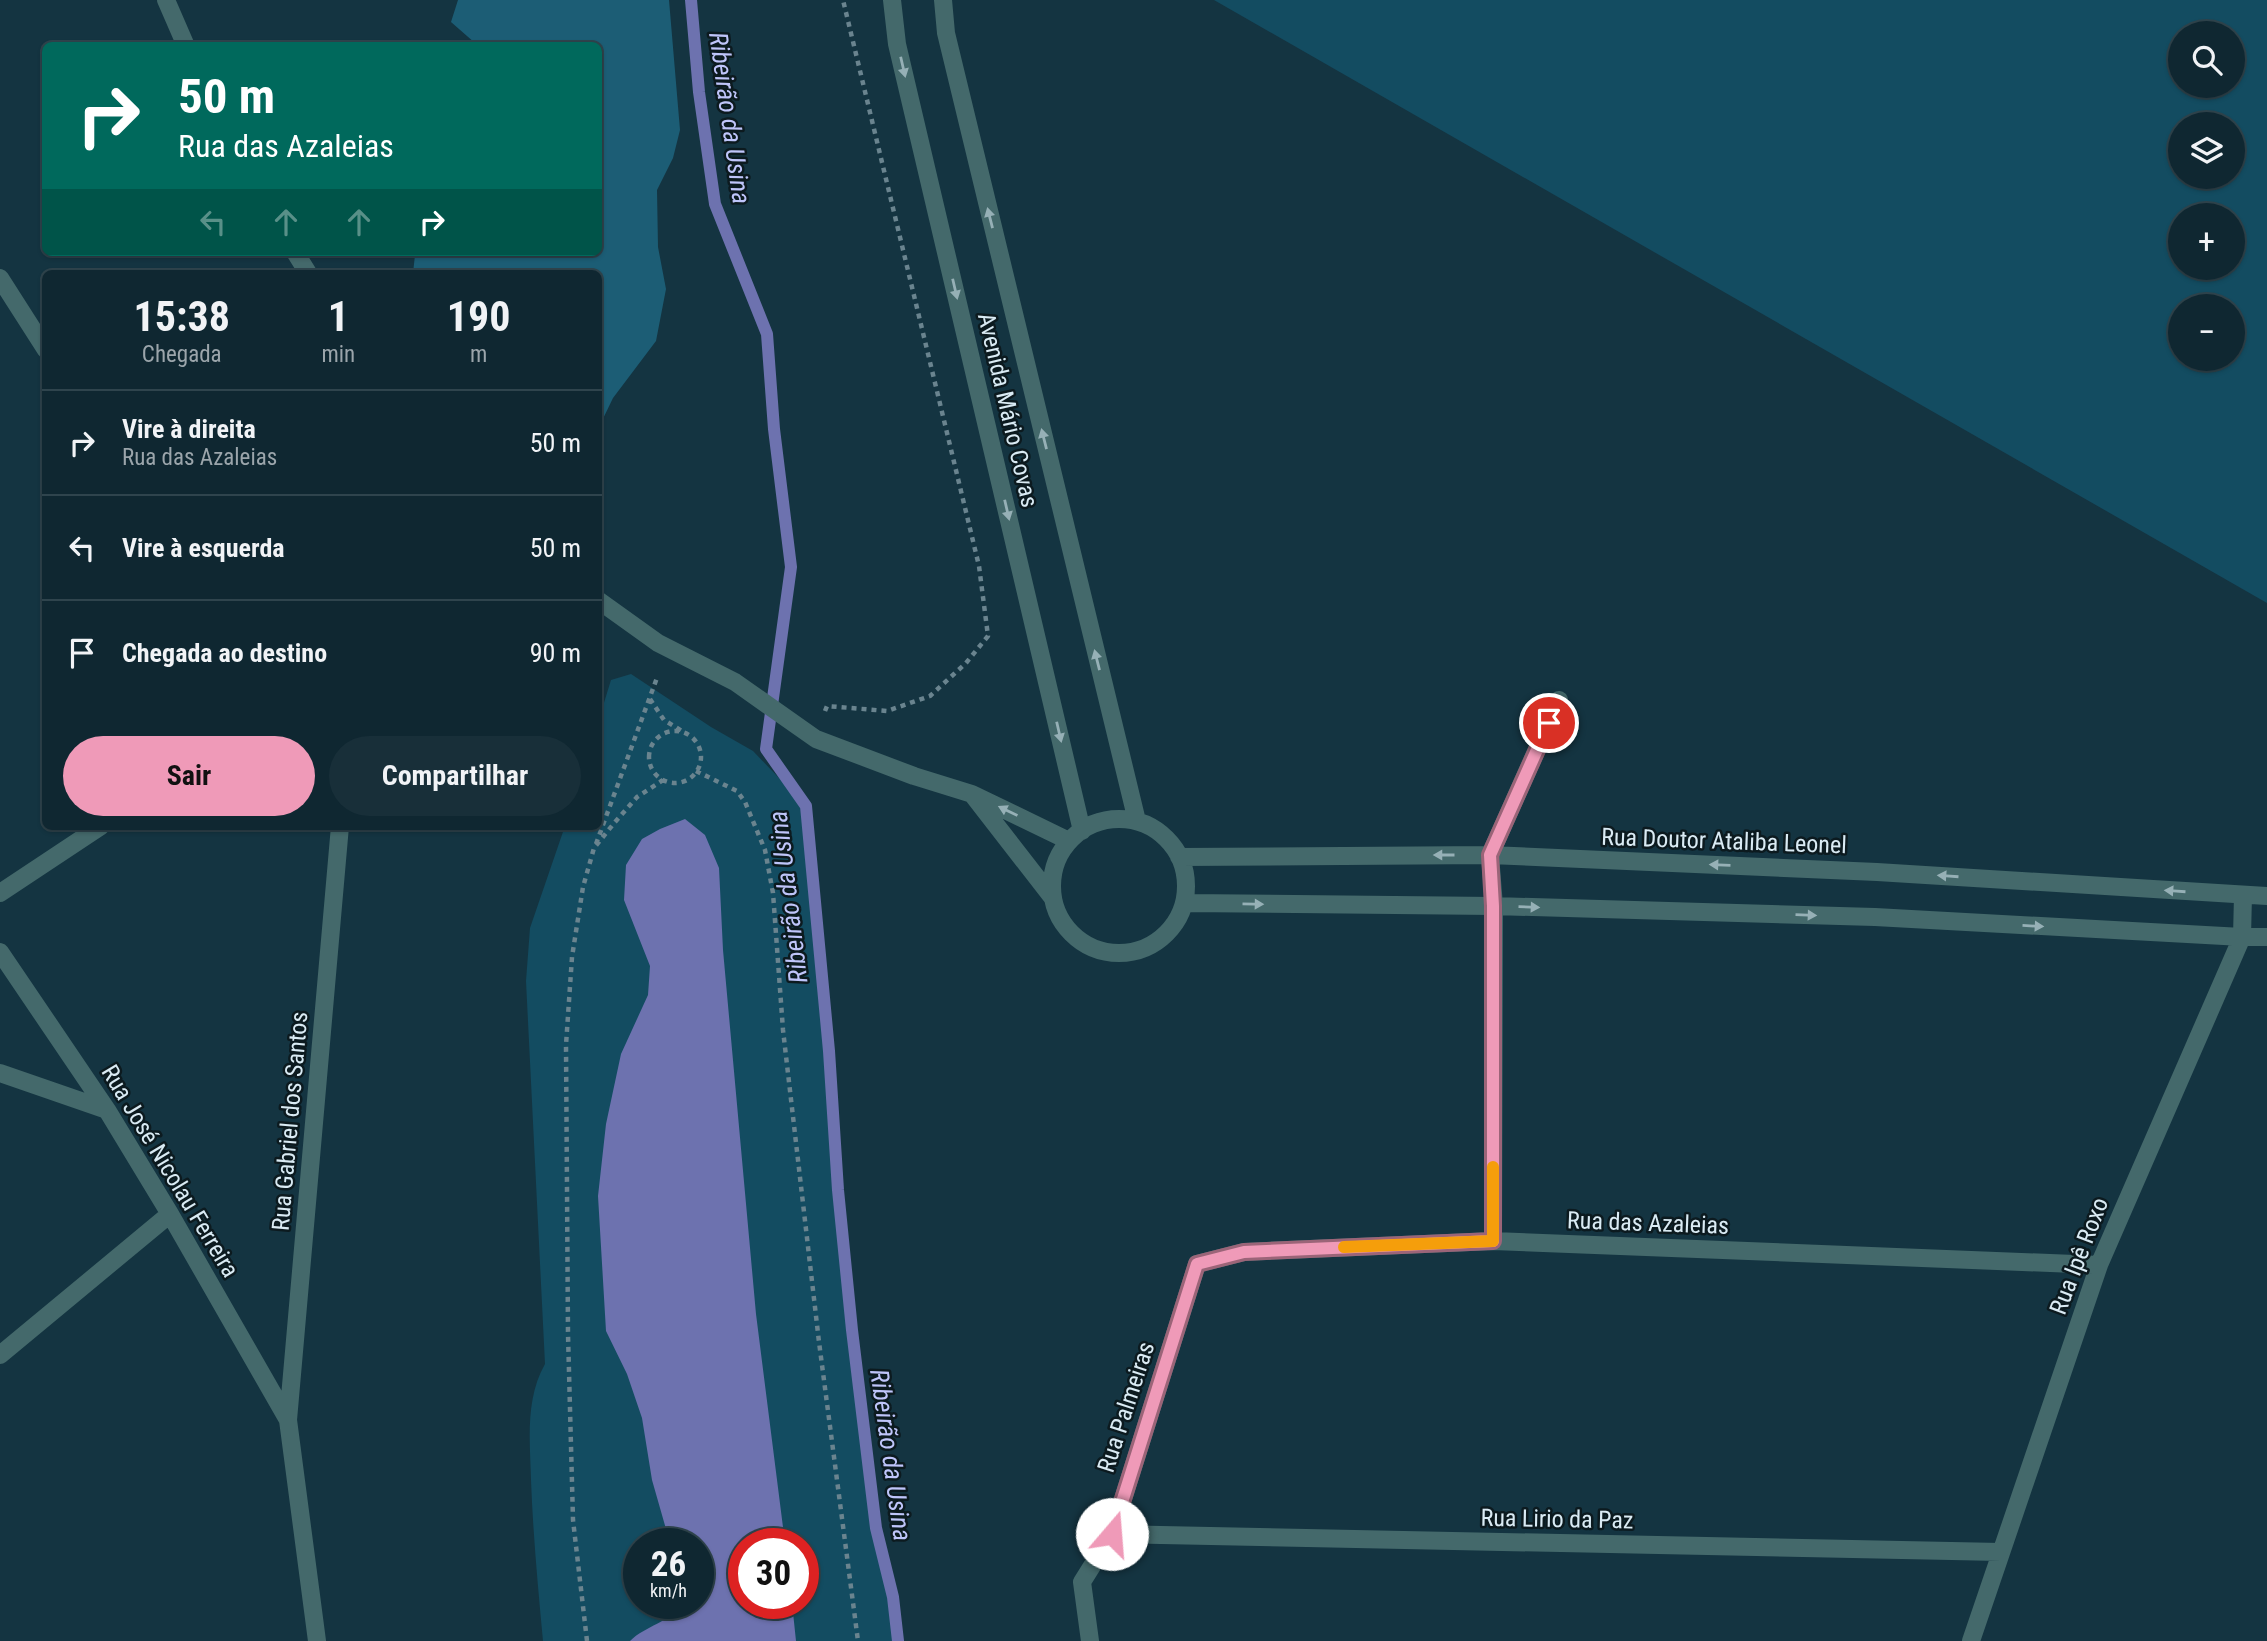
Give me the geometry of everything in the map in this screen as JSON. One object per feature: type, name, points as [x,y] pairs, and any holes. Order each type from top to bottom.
[{"type":"street","points":[[166,0],[184,42]]},
{"type":"street","name":"Avenida Mário Covas","points":[[892,0],[897,44],[1075,836]]},
{"type":"street","name":"Avenida Mário Covas","points":[[943,0],[946,33],[1137,821]]},
{"type":"street","points":[[0,278],[42,344]]},
{"type":"street","points":[[602,603],[658,643],[735,682],[816,739],[914,776],[972,793],[1075,836]]},
{"type":"street","points":[[1493,1241],[1493,906],[1490,855],[1559,701]]},
{"type":"street","points":[[972,793],[1052,897],[1059,917],[1072,934],[1089,947],[1109,953],[1130,952],[1150,945],[1168,933],[1184,903],[1186,876],[1169,841],[1154,829],[1137,821],[1118,819],[1099,822],[1075,836],[1059,856],[1052,876],[1052,897]]},
{"type":"street","points":[[0,893],[95,830]]},
{"type":"street","name":"Rua Gabriel dos Santos","points":[[289,1420],[340,830]]},
{"type":"street","name":"Rua Doutor Ataliba Leonel","points":[[1179,857],[1490,855],[1877,872],[2267,896]]},
{"type":"street","name":"Rua Ipê Roxo","points":[[1970,1641],[2099,1265],[2242,937],[2243,895]]},
{"type":"street","points":[[1184,903],[1493,906],[1875,917],[2267,937]]},
{"type":"street","name":"Rua José Nicolau Ferreira","points":[[1,956],[107,1110],[289,1420]]},
{"type":"street","points":[[0,1073],[107,1110]]},
{"type":"street","points":[[0,1356],[170,1214]]},
{"type":"street","name":"Rua das Azaleias","points":[[1197,1264],[1244,1252],[1493,1241],[2099,1265]]},
{"type":"street","name":"Rua Palmeiras","points":[[1090,1641],[1082,1581],[1112,1534],[1197,1264]]},
{"type":"street","points":[[289,1420],[317,1641]]},
{"type":"street","name":"Rua Lirio da Paz","points":[[1112,1534],[2001,1552]]},
{"type":"path","points":[[816,739],[827,706],[887,711],[930,696],[966,663],[988,636],[979,566],[843,0]]},
{"type":"path","points":[[602,827],[650,698],[659,664],[651,637]]},
{"type":"path","points":[[650,698],[664,720],[690,735],[700,749],[699,766],[688,779],[671,783],[663,780],[651,768],[649,759],[653,743],[665,733],[682,732],[690,735]]},
{"type":"path","points":[[696,771],[737,791],[746,802],[765,850],[773,893],[783,1030],[819,1342],[858,1641]]},
{"type":"path","points":[[594,848],[638,797],[663,780]]},
{"type":"path","points":[[587,1641],[573,1520],[568,1334],[566,1045],[572,957],[583,887],[601,830]]},
{"type":"shaded area","points":[[458,0],[669,0],[680,130],[673,158],[657,190],[658,247],[666,289],[656,341],[613,398],[602,421],[602,270],[413,270],[415,256],[602,256],[602,42],[474,42],[451,22]]},
{"type":"shaded area","points":[[1214,0],[2267,0],[2267,603]]},
{"type":"shaded area","points":[[631,674],[711,727],[753,751],[806,806],[852,1330],[876,1528],[893,1597],[898,1641],[543,1641],[533,1520],[530,1435],[534,1391],[545,1364],[526,981],[530,928],[564,830],[602,830],[602,709],[611,680]]},
{"type":"shaded area","points":[[685,819],[705,835],[719,868],[723,950],[756,1314],[783,1528],[728,1528],[728,1619],[794,1619],[796,1641],[630,1641],[666,1619],[714,1619],[714,1528],[666,1528],[652,1480],[642,1418],[627,1374],[606,1331],[598,1196],[606,1124],[621,1054],[648,995],[650,966],[624,900],[626,865],[642,839]]},
{"type":"waterway","name":"Ribeirão da Usina","points":[[691,0],[699,92],[715,204],[767,334],[774,429],[791,567],[766,749],[806,806],[852,1330],[876,1528],[893,1597],[898,1641]]},
{"type":"slow traffic","points":[[1344,1247],[1493,1241],[1493,1167]]},
{"type":"route","points":[[1112,1534],[1197,1264],[1244,1252],[1493,1241],[1493,906],[1490,855],[1549,723]]}]
